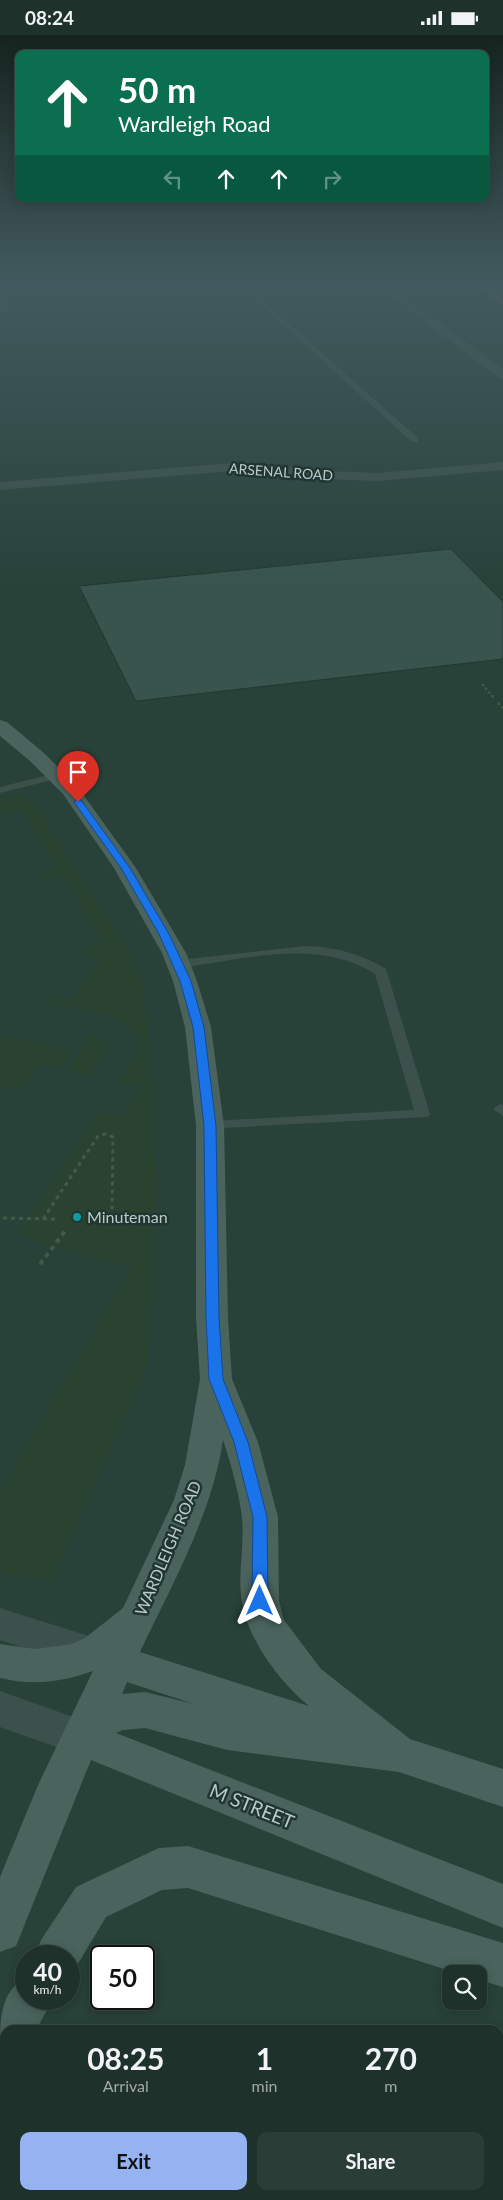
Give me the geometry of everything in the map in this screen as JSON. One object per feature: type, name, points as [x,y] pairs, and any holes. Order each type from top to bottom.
[{"type":"main road","name":"WARDLEIGH ROAD","points":[[0,725],[56,776],[95,824],[125,868],[156,920],[179,964],[198,1027],[210,1126],[212,1318],[216,1379],[202,1465],[192,1501],[140,1615],[107,1644],[105,1658]]},
{"type":"main road","points":[[216,1379],[241,1442],[260,1517],[260,1601],[267,1627],[306,1681],[398,1754]]},
{"type":"main road","points":[[0,1930],[53,1799],[82,1738],[105,1658]]},
{"type":"main road","points":[[0,1661],[42,1664],[105,1658],[503,1788]]},
{"type":"main road","points":[[82,1738],[100,1721],[119,1712],[145,1711],[177,1717],[227,1732],[398,1754]]},
{"type":"main road","name":"M STREET","points":[[82,1738],[503,1906]]},
{"type":"main road","points":[[64,1945],[91,1902],[159,1869],[188,1867],[503,1965]]},
{"type":"main road","points":[[12,2025],[23,2010]]},
{"type":"street","name":"ARSENAL ROAD","points":[[0,486],[244,466],[323,475],[378,477],[503,466]]},
{"type":"street","points":[[0,1623],[105,1658]]},
{"type":"street","name":"M STREET","points":[[0,1709],[82,1738]]},
{"type":"lane","points":[[352,383],[415,440]]},
{"type":"lane","points":[[0,790],[56,776]]},
{"type":"lane","points":[[179,964],[306,948],[328,949],[367,962],[380,972],[423,1114],[210,1126]]},
{"type":"path","points":[[482,684],[494,698]]},
{"type":"path","points":[[498,703],[503,708]]},
{"type":"path","points":[[44,1219],[98,1136],[105,1134],[113,1137],[112,1217],[91,1218]]},
{"type":"path","points":[[3,1218],[56,1219]]},
{"type":"path","points":[[40,1264],[66,1230]]},
{"type":"green space","points":[[18,796],[32,801],[130,953],[142,982],[148,1031],[157,1191],[147,1366],[51,1581],[19,1575],[11,1577],[0,1571],[0,1491],[132,1267],[38,1243],[22,1234],[22,1229],[97,1114],[103,1112],[123,1116],[142,1087],[119,1082],[137,1054],[142,1040],[123,1023],[111,1018],[86,1010],[47,1003],[46,999],[54,996],[72,999],[102,959],[85,955],[81,950],[104,943],[64,876],[50,879],[42,876],[44,873],[59,869],[23,810],[3,814],[0,810],[0,797]]},
{"type":"green space","points":[[0,1035],[73,1051],[60,1068],[39,1064],[19,1090],[0,1086]]},
{"type":"green space","points":[[92,1035],[105,1043],[106,1050],[88,1075],[67,1070]]},
{"type":"building","points":[[451,549],[503,602],[503,659],[136,701],[79,586]]},
{"type":"place","name":"Minuteman","points":[[77,1217]]},
{"type":"route","points":[[78,802],[125,868],[152,913],[174,953],[192,1000],[204,1062],[210,1126],[213,1245],[212,1318],[216,1379],[241,1442],[260,1517],[260,1601]]}]
